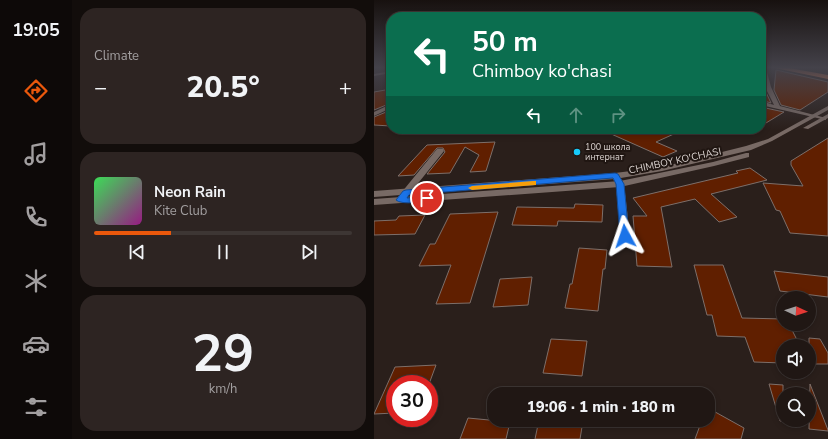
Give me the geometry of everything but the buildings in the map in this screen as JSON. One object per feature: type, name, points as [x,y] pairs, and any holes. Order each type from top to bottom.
[{"type":"main road","points":[[769,88],[778,107]]},
{"type":"main road","points":[[766,104],[814,116],[826,117]]},
{"type":"main road","points":[[374,114],[386,108]]},
{"type":"main road","name":"CHIMBOY KO'CHASI","points":[[374,194],[617,180],[748,148],[770,140],[828,108]]},
{"type":"main road","name":"CHIMBOY KO'CHASI","points":[[374,202],[617,180],[714,164],[762,150],[826,117]]},
{"type":"main road","points":[[400,200],[440,151]]},
{"type":"main road","points":[[617,180],[625,236]]},
{"type":"slow traffic","points":[[472,188],[533,183]]},
{"type":"place","name":"100 школа интернат","points":[[577,152]]},
{"type":"route","points":[[427,198],[400,200],[406,192],[615,176],[620,184],[625,236]]}]
